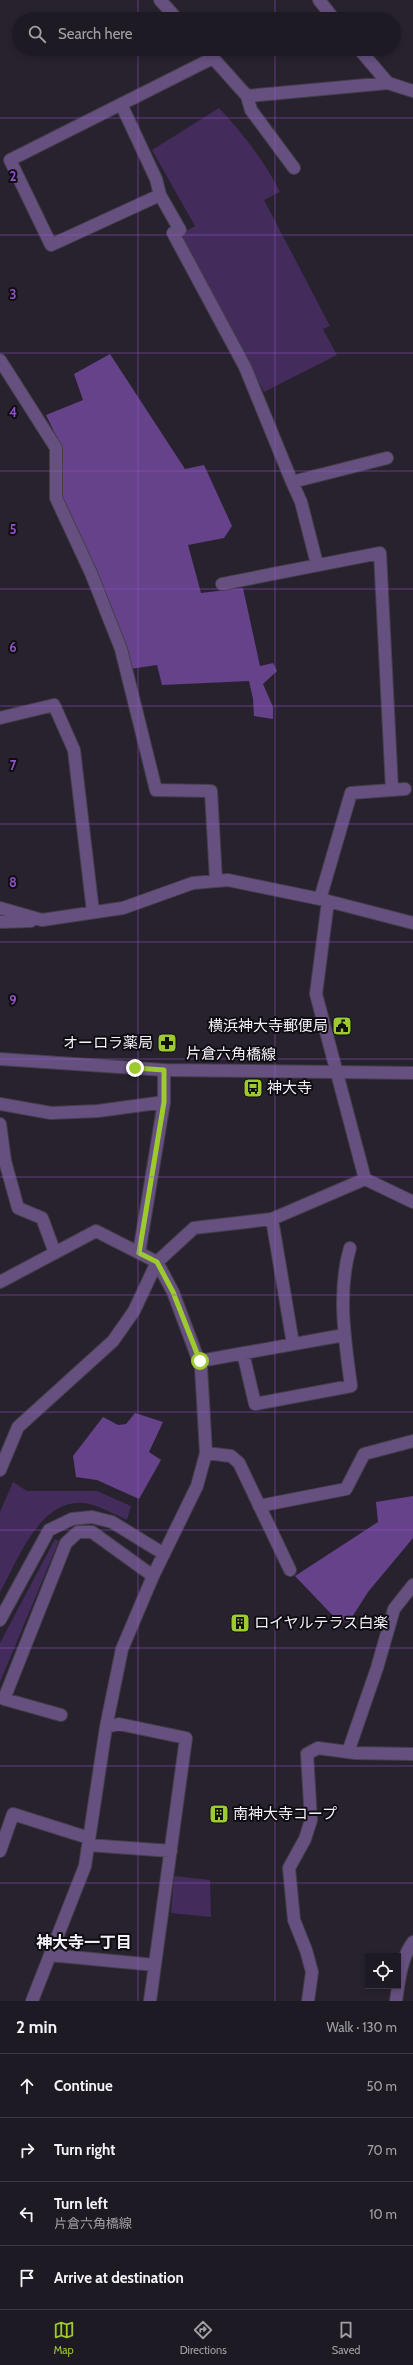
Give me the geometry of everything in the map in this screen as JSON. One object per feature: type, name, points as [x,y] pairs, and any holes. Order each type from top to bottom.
[{"type":"street","points":[[160,0],[171,12]]},
{"type":"street","points":[[319,0],[328,12]]},
{"type":"street","points":[[160,195],[51,245],[10,160],[121,104],[205,56]]},
{"type":"street","points":[[211,56],[246,96],[251,110],[294,168]]},
{"type":"street","points":[[365,56],[388,83]]},
{"type":"street","points":[[246,96],[388,83],[413,91]]},
{"type":"street","points":[[121,104],[156,179],[160,195],[180,230],[173,233],[245,367],[301,502],[317,564]]},
{"type":"street","points":[[0,360],[56,448],[56,498],[90,573],[121,649],[156,790],[211,791],[216,880]]},
{"type":"street","points":[[292,482],[387,458]]},
{"type":"street","points":[[222,584],[317,564],[380,553],[392,790]]},
{"type":"street","points":[[0,718],[54,705],[74,750],[93,912]]},
{"type":"street","points":[[404,788],[351,793],[324,900],[316,994],[335,1072],[365,1179],[413,1202]]},
{"type":"street","points":[[0,922],[42,920],[123,908],[193,883],[228,880],[324,900],[413,923]]},
{"type":"street","points":[[0,908],[42,920]]},
{"type":"street","name":"片倉六角橋線","points":[[0,1059],[164,1070],[413,1073]]},
{"type":"street","points":[[139,1253],[164,1102],[164,1070]]},
{"type":"street","points":[[0,1104],[51,1113],[98,1111],[164,1102]]},
{"type":"street","points":[[0,1124],[5,1161],[18,1208],[42,1218],[55,1253]]},
{"type":"street","points":[[0,1470],[18,1427],[113,1341],[134,1311],[157,1262],[194,1228],[272,1219],[365,1179]]},
{"type":"street","points":[[272,1219],[293,1344]]},
{"type":"street","points":[[0,1282],[96,1231],[157,1262],[173,1292],[200,1361],[206,1453],[197,1486],[153,1576],[122,1649],[106,1727],[85,1866],[32,2001]]},
{"type":"street","points":[[243,1353],[255,1404],[351,1386],[344,1335],[345,1266],[350,1248]]},
{"type":"street","points":[[200,1361],[344,1335]]},
{"type":"street","points":[[260,1506],[346,1489],[364,1454],[413,1441]]},
{"type":"street","points":[[206,1453],[230,1456],[239,1463],[290,1570]]},
{"type":"street","points":[[0,1620],[49,1530],[72,1519],[92,1517],[112,1522],[164,1554]]},
{"type":"street","points":[[61,1715],[4,1699],[66,1543],[78,1532],[92,1532],[153,1576]]},
{"type":"street","points":[[348,1752],[377,1668],[394,1609],[413,1585]]},
{"type":"street","points":[[106,1727],[120,1724],[186,1738],[150,2001]]},
{"type":"street","points":[[308,2001],[312,1972],[306,1950],[294,1920],[289,1868],[305,1839],[311,1820],[307,1754],[318,1748],[348,1752],[413,1754]]},
{"type":"street","points":[[0,1851],[13,1814],[89,1841],[170,1851]]},
{"type":"street","points":[[396,2001],[406,1957],[413,1942]]},
{"type":"street","points":[[50,1955],[155,1966]]},
{"type":"shaded area","points":[[219,108],[253,148],[280,192],[264,200],[330,326],[323,329],[337,355],[264,392],[181,234],[195,226],[152,150]]},
{"type":"shaded area","points":[[110,354],[185,469],[204,465],[232,526],[224,538],[188,545],[201,593],[243,588],[260,666],[273,663],[277,671],[263,684],[273,707],[273,719],[254,716],[253,699],[249,681],[162,685],[157,665],[130,669],[60,496],[61,446],[46,415],[83,400],[74,374]]},
{"type":"shaded area","points":[[135,1413],[163,1422],[149,1452],[161,1460],[139,1499],[97,1480],[76,1477],[73,1456],[103,1417],[118,1425],[126,1424]]},
{"type":"shaded area","points":[[13,1482],[27,1491],[97,1491],[131,1506],[127,1520],[93,1505],[75,1503],[60,1507],[47,1517],[35,1530],[0,1592],[0,1512]]},
{"type":"shaded area","points":[[413,1496],[413,1538],[368,1592],[349,1622],[337,1620],[295,1576],[378,1522],[376,1502]]},
{"type":"shaded area","points":[[55,1539],[59,1541],[0,1682],[0,1643]]},
{"type":"shaded area","points":[[174,1876],[210,1880],[211,1917],[171,1913]]},
{"type":"place","name":"横浜神大寺郵便局","points":[[342,1026]]},
{"type":"place","name":"オーロラ薬局","points":[[167,1043]]},
{"type":"place","name":"神大寺","points":[[253,1088]]},
{"type":"place","name":"ロイヤルテラス白楽","points":[[240,1623]]},
{"type":"place","name":"南神大寺コープ","points":[[219,1814]]},
{"type":"district","name":"神大寺一丁目","points":[[84,1942]]},
{"type":"route","points":[[135,1068],[164,1070],[164,1102],[139,1253],[157,1262],[173,1292],[200,1361]]}]
